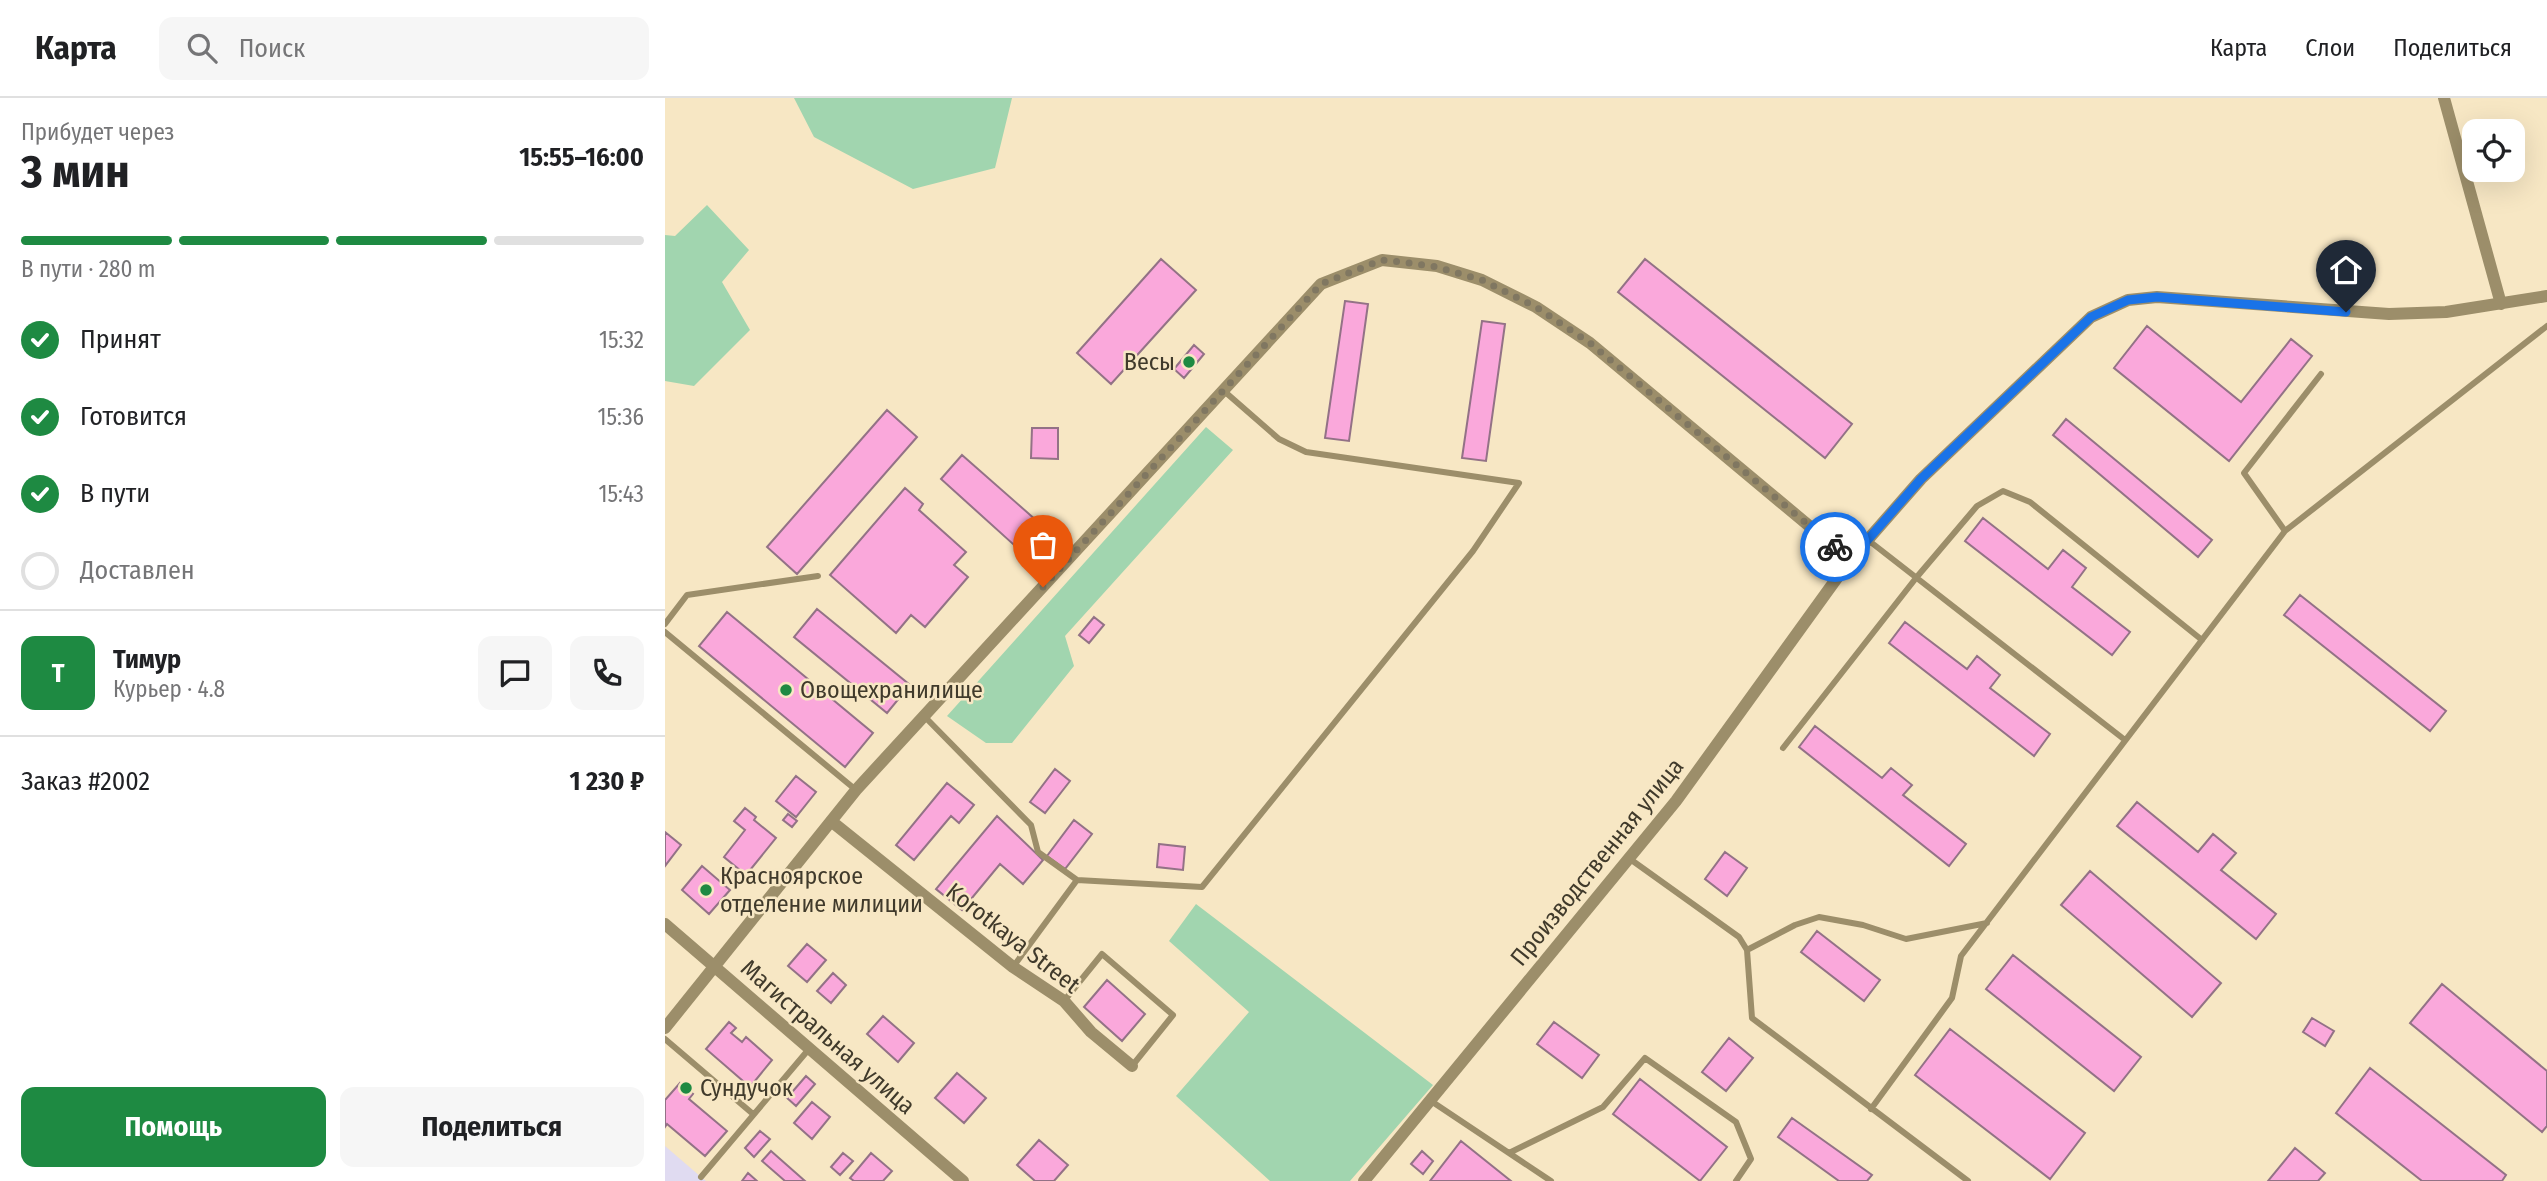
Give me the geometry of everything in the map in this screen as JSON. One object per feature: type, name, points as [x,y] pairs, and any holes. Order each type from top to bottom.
[{"type":"street","points":[[2444,98],[2501,304]]},
{"type":"street","points":[[665,1028],[856,790],[1321,284],[1382,260],[1437,267],[1482,280],[1536,307],[1590,343],[1850,560]]},
{"type":"street","name":"Производственная улица","points":[[1364,1181],[1684,791],[1850,560],[1921,479],[2091,317],[2128,300],[2157,297],[2389,314],[2446,312],[2547,296]]},
{"type":"street","name":"Korotkaya Street","points":[[831,821],[1013,967],[1063,1001],[1091,1032],[1132,1066]]},
{"type":"street","name":"Магистральная улица","points":[[665,924],[963,1181]]},
{"type":"lane","points":[[1871,1108],[1952,998],[1961,956],[2284,531],[2547,326]]},
{"type":"lane","points":[[2284,531],[2244,473],[2321,373]]},
{"type":"lane","points":[[924,716],[1031,825],[1038,852],[1077,880],[1202,887],[1473,551],[1519,483],[1306,453],[1279,439],[1223,390]]},
{"type":"lane","points":[[1783,748],[1916,578],[1977,506],[2003,491],[2030,502],[2202,640]]},
{"type":"lane","points":[[1868,540],[2125,740]]},
{"type":"lane","points":[[665,624],[687,595],[818,576]]},
{"type":"lane","points":[[665,632],[856,790]]},
{"type":"lane","points":[[1628,858],[1739,937],[1747,950],[1752,1018],[1968,1181]]},
{"type":"lane","points":[[1013,967],[1077,880]]},
{"type":"lane","points":[[1747,950],[1795,925],[1819,917],[1863,925],[1906,939],[1987,923]]},
{"type":"lane","points":[[1063,1001],[1102,954],[1173,1015],[1132,1066]]},
{"type":"lane","points":[[665,1039],[753,1114]]},
{"type":"lane","points":[[701,1177],[809,1049]]},
{"type":"lane","points":[[1509,1153],[1603,1107],[1645,1058],[1736,1122],[1751,1159],[1736,1181]]},
{"type":"lane","points":[[1431,1101],[1551,1181]]},
{"type":"shaded area","points":[[665,1146],[701,1177],[706,1181],[665,1181]]},
{"type":"green space","points":[[794,98],[1012,98],[995,168],[913,189],[814,137]]},
{"type":"green space","points":[[707,205],[749,250],[722,282],[750,330],[694,386],[665,381],[665,235],[675,236]]},
{"type":"green space","points":[[1206,427],[1233,450],[1065,636],[1074,666],[1012,743],[986,743],[947,716]]},
{"type":"green space","points":[[1196,904],[1433,1085],[1350,1181],[1270,1181],[1176,1096],[1249,1012],[1169,941]]},
{"type":"building","points":[[1161,259],[1196,290],[1111,384],[1077,353]]},
{"type":"building","points":[[1645,259],[1852,424],[1825,458],[1618,292]]},
{"type":"building","points":[[1345,301],[1368,304],[1349,441],[1325,438]]},
{"type":"building","points":[[1482,321],[1505,324],[1486,461],[1462,458]]},
{"type":"building","points":[[2147,326],[2241,402],[2291,339],[2312,356],[2229,461],[2114,368]]},
{"type":"building","name":"Весы","points":[[1194,345],[1204,354],[1184,378],[1174,369]]},
{"type":"building","points":[[887,410],[917,437],[797,574],[767,547]]},
{"type":"building","points":[[2066,419],[2212,540],[2198,557],[2053,435]]},
{"type":"building","points":[[1032,428],[1058,428],[1058,459],[1031,458]]},
{"type":"building","points":[[962,455],[1045,528],[1023,553],[941,479]]},
{"type":"building","points":[[905,488],[923,504],[919,510],[966,552],[954,565],[968,577],[925,627],[911,615],[896,633],[830,575]]},
{"type":"building","points":[[1983,518],[2048,569],[2063,550],[2086,568],[2072,587],[2130,632],[2112,655],[1965,541]]},
{"type":"building","points":[[2300,595],[2446,711],[2430,731],[2284,615]]},
{"type":"building","name":"Овощехранилище","points":[[817,609],[910,685],[887,713],[794,637]]},
{"type":"building","name":"Овощехранилище","points":[[727,612],[873,733],[845,767],[699,646]]},
{"type":"building","points":[[1094,617],[1104,625],[1089,643],[1079,635]]},
{"type":"building","points":[[1905,622],[1967,669],[1977,656],[2000,675],[1990,688],[2050,734],[2034,756],[1889,643]]},
{"type":"building","points":[[1815,726],[1882,778],[1891,768],[1912,785],[1903,795],[1966,844],[1949,866],[1799,747]]},
{"type":"building","points":[[1055,769],[1070,781],[1045,813],[1030,802]]},
{"type":"building","points":[[796,776],[816,792],[796,817],[776,801]]},
{"type":"building","points":[[947,783],[974,805],[959,823],[951,816],[914,860],[896,845]]},
{"type":"building","points":[[2137,802],[2198,852],[2213,834],[2236,853],[2221,870],[2276,914],[2256,939],[2117,826]]},
{"type":"building","points":[[745,808],[756,817],[754,820],[776,838],[746,875],[724,857],[745,830],[734,821]]},
{"type":"building","points":[[788,814],[797,821],[792,827],[783,820]]},
{"type":"building","points":[[997,816],[1043,860],[1023,884],[1000,864],[962,910],[936,889]]},
{"type":"building","points":[[1074,820],[1092,834],[1065,869],[1047,856]]},
{"type":"building","points":[[665,832],[681,845],[665,866]]},
{"type":"building","points":[[1159,844],[1185,847],[1183,870],[1157,867]]},
{"type":"building","points":[[1725,852],[1747,868],[1727,896],[1705,879]]},
{"type":"building","name":"Красноярское отделение милиции","points":[[702,866],[730,890],[709,914],[682,890]]},
{"type":"building","points":[[2090,871],[2221,983],[2192,1017],[2061,905]]},
{"type":"building","points":[[1817,931],[1880,980],[1864,1001],[1801,952]]},
{"type":"building","points":[[807,944],[826,960],[807,982],[788,966]]},
{"type":"building","points":[[2013,955],[2141,1057],[2114,1091],[1986,989]]},
{"type":"building","points":[[833,973],[846,985],[831,1003],[817,991]]},
{"type":"building","points":[[1107,980],[1145,1014],[1122,1041],[1084,1007]]},
{"type":"building","points":[[2442,984],[2547,1071],[2547,1126],[2542,1132],[2410,1023]]},
{"type":"building","points":[[883,1016],[914,1043],[898,1062],[867,1034]]},
{"type":"building","points":[[2312,1018],[2334,1031],[2325,1046],[2303,1032]]},
{"type":"building","points":[[729,1022],[736,1028],[731,1033],[742,1042],[746,1037],[772,1060],[750,1087],[706,1049]]},
{"type":"building","points":[[1554,1022],[1599,1055],[1582,1078],[1537,1044]]},
{"type":"building","points":[[1950,1029],[2085,1133],[2050,1179],[1915,1075]]},
{"type":"building","points":[[1729,1038],[1753,1058],[1726,1091],[1702,1072]]},
{"type":"building","points":[[2370,1068],[2506,1175],[2502,1181],[2422,1181],[2336,1113]]},
{"type":"building","points":[[957,1073],[986,1098],[964,1123],[935,1098]]},
{"type":"building","points":[[806,1076],[815,1084],[796,1106],[787,1098]]},
{"type":"building","points":[[1640,1079],[1727,1147],[1700,1181],[1613,1114]]},
{"type":"building","points":[[680,1083],[693,1094],[689,1099],[727,1131],[705,1156],[667,1124],[665,1127],[665,1100]]},
{"type":"building","points":[[812,1102],[830,1117],[812,1139],[794,1123]]},
{"type":"building","points":[[1792,1118],[1872,1175],[1867,1181],[1839,1181],[1778,1137]]},
{"type":"building","points":[[760,1131],[770,1139],[754,1157],[745,1148]]},
{"type":"building","points":[[1039,1140],[1068,1165],[1054,1181],[1035,1181],[1017,1165]]},
{"type":"building","points":[[1461,1141],[1511,1181],[1430,1181]]},
{"type":"building","points":[[2295,1148],[2325,1173],[2318,1181],[2268,1181]]},
{"type":"building","points":[[771,1151],[805,1181],[785,1181],[762,1161]]},
{"type":"building","points":[[1422,1151],[1433,1161],[1423,1174],[1411,1164]]},
{"type":"building","points":[[843,1153],[853,1161],[840,1175],[831,1167]]},
{"type":"building","points":[[871,1153],[892,1171],[883,1181],[854,1181],[850,1178]]},
{"type":"building","points":[[748,1173],[757,1181],[742,1181]]},
{"type":"way so far","points":[[1043,587],[1321,284],[1382,260],[1437,267],[1482,280],[1536,307],[1590,343],[1835,547]]},
{"type":"place","name":"Весы","points":[[1189,362]]},
{"type":"place","name":"Овощехранилище","points":[[786,690]]},
{"type":"place","name":"Красноярское отделение милиции","points":[[706,890]]},
{"type":"place","name":"Сундучок","points":[[686,1088]]},
{"type":"route","points":[[1835,547],[1850,560],[1921,479],[2091,317],[2128,300],[2157,297],[2346,312]]}]
